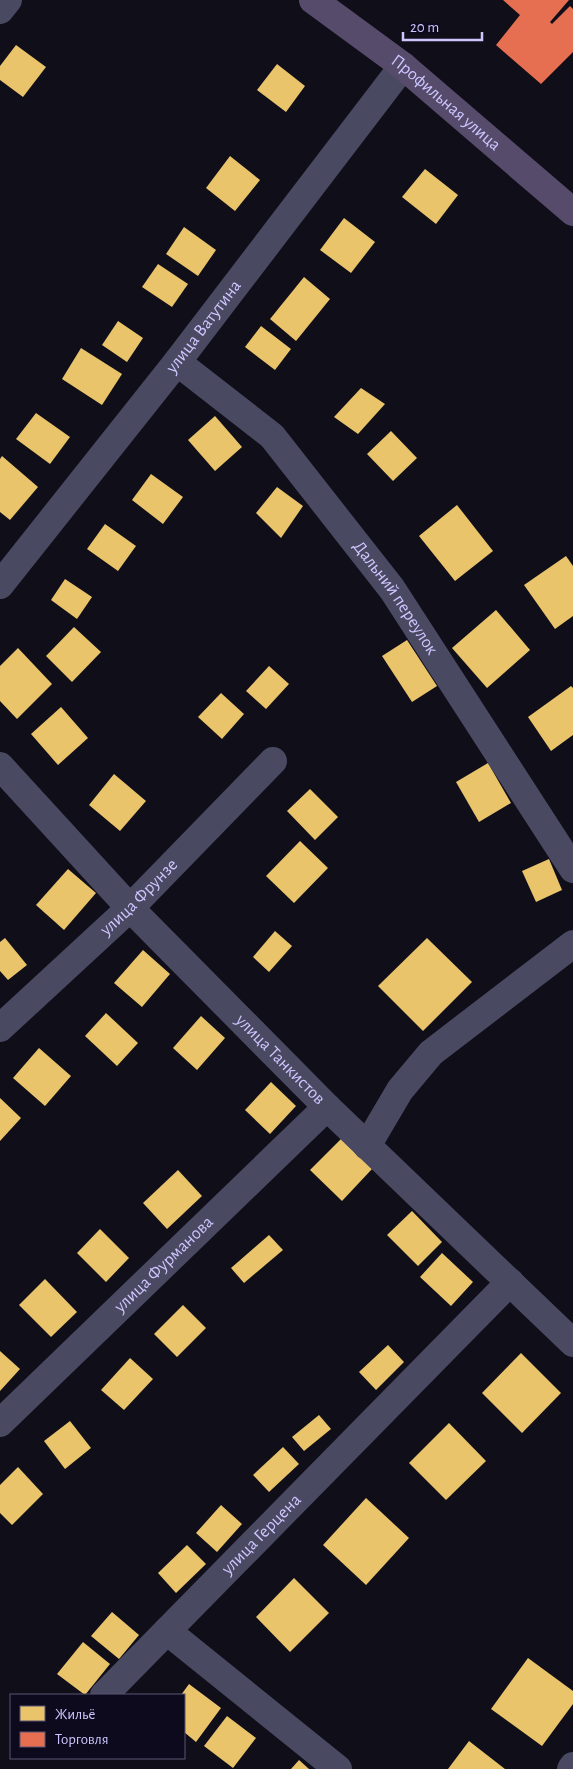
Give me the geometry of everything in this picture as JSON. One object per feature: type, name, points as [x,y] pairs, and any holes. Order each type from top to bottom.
[{"type":"main road","name":"Профильная улица","points":[[313,0],[402,66],[573,212]]},
{"type":"street","points":[[0,10],[8,0]]},
{"type":"street","name":"улица Ватутина","points":[[0,585],[177,362],[402,66]]},
{"type":"street","name":"Дальний переулок","points":[[177,362],[272,436],[392,589],[573,869]]},
{"type":"street","name":"улица Фрунзе","points":[[0,1028],[130,908],[272,762]]},
{"type":"street","name":"улица Танкистов","points":[[0,766],[130,908],[327,1107],[573,1343]]},
{"type":"street","points":[[367,1146],[400,1090],[431,1053],[573,944]]},
{"type":"street","name":"улица Фурманова","points":[[0,1423],[327,1107]]},
{"type":"street","name":"улица Герцена","points":[[105,1694],[510,1282]]},
{"type":"street","points":[[167,1631],[338,1769]]},
{"type":"building: Жильё","points":[[16,45],[46,67],[23,97],[0,80],[0,66]]},
{"type":"building: Жильё","points":[[277,64],[305,86],[286,112],[257,90]]},
{"type":"building: Жильё","points":[[230,156],[260,180],[235,211],[206,188]]},
{"type":"building: Жильё","points":[[425,169],[458,195],[436,224],[402,197]]},
{"type":"building: Жильё","points":[[344,218],[375,242],[351,273],[320,250]]},
{"type":"building: Жильё","points":[[184,227],[216,250],[198,276],[166,254]]},
{"type":"building: Жильё","points":[[158,264],[188,284],[172,307],[142,287]]},
{"type":"building: Жильё","points":[[304,277],[330,299],[296,341],[270,319]]},
{"type":"building: Жильё","points":[[118,321],[143,338],[127,362],[102,345]]},
{"type":"building: Жильё","points":[[261,326],[291,349],[275,370],[245,347]]},
{"type":"building: Жильё","points":[[81,348],[122,374],[102,405],[62,379]]},
{"type":"building: Жильё","points":[[361,388],[385,404],[358,434],[334,417]]},
{"type":"building: Жильё","points":[[36,413],[70,437],[50,464],[16,439]]},
{"type":"building: Жильё","points":[[215,416],[242,447],[215,471],[188,440]]},
{"type":"building: Жильё","points":[[391,431],[417,458],[393,481],[367,454]]},
{"type":"building: Жильё","points":[[2,456],[38,487],[10,520],[0,512],[0,459]]},
{"type":"building: Жильё","points":[[151,474],[183,497],[163,524],[132,500]]},
{"type":"building: Жильё","points":[[277,487],[303,506],[281,538],[256,513]]},
{"type":"building: Жильё","points":[[457,505],[493,551],[455,581],[419,536]]},
{"type":"building: Жильё","points":[[105,524],[136,546],[118,571],[87,549]]},
{"type":"building: Жильё","points":[[566,556],[573,566],[573,616],[555,629],[524,585]]},
{"type":"building: Жильё","points":[[65,579],[92,597],[77,619],[51,600]]},
{"type":"building: Жильё","points":[[496,610],[530,650],[487,688],[452,648]]},
{"type":"building: Жильё","points":[[74,627],[101,652],[72,682],[46,656]]},
{"type":"building: Жильё","points":[[407,640],[437,686],[412,702],[382,656]]},
{"type":"building: Жильё","points":[[18,648],[52,684],[17,719],[0,701],[0,666]]},
{"type":"building: Жильё","points":[[269,666],[289,684],[266,709],[246,691]]},
{"type":"building: Жильё","points":[[571,686],[573,688],[573,735],[551,751],[528,717]]},
{"type":"building: Жильё","points":[[221,693],[244,714],[222,739],[198,717]]},
{"type":"building: Жильё","points":[[61,707],[88,738],[58,765],[31,734]]},
{"type":"building: Жильё","points":[[488,763],[511,803],[479,822],[456,782]]},
{"type":"building: Жильё","points":[[114,774],[146,801],[120,831],[89,805]]},
{"type":"building: Жильё","points":[[310,789],[338,817],[315,840],[287,811]]},
{"type":"building: Жильё","points":[[300,841],[328,868],[294,903],[266,876]]},
{"type":"building: Жильё","points":[[549,859],[562,890],[536,902],[522,871]]},
{"type":"building: Жильё","points":[[68,869],[96,893],[64,930],[36,905]]},
{"type":"building: Жильё","points":[[275,931],[292,946],[269,972],[253,957]]},
{"type":"building: Жильё","points":[[5,938],[27,965],[8,980],[0,971],[0,942]]},
{"type":"building: Жильё","points":[[427,938],[472,982],[423,1031],[378,986]]},
{"type":"building: Жильё","points":[[143,950],[170,974],[142,1007],[114,983]]},
{"type":"building: Жильё","points":[[106,1013],[138,1043],[117,1066],[85,1036]]},
{"type":"building: Жильё","points":[[201,1016],[225,1038],[197,1070],[173,1048]]},
{"type":"building: Жильё","points":[[39,1048],[71,1076],[45,1106],[13,1078]]},
{"type":"building: Жильё","points":[[271,1082],[296,1106],[270,1134],[245,1110]]},
{"type":"building: Жильё","points":[[0,1098],[21,1118],[0,1141]]},
{"type":"building: Жильё","points":[[341,1139],[372,1169],[342,1201],[310,1170]]},
{"type":"building: Жильё","points":[[178,1170],[202,1196],[167,1229],[143,1203]]},
{"type":"building: Жильё","points":[[412,1211],[442,1242],[418,1266],[387,1235]]},
{"type":"building: Жильё","points":[[100,1229],[129,1258],[106,1282],[77,1253]]},
{"type":"building: Жильё","points":[[269,1235],[283,1250],[244,1283],[231,1268]]},
{"type":"building: Жильё","points":[[442,1253],[473,1282],[451,1306],[420,1277]]},
{"type":"building: Жильё","points":[[45,1279],[77,1312],[51,1337],[19,1305]]},
{"type":"building: Жильё","points":[[183,1305],[206,1328],[177,1357],[154,1334]]},
{"type":"building: Жильё","points":[[388,1345],[404,1362],[376,1390],[359,1372]]},
{"type":"building: Жильё","points":[[0,1351],[20,1369],[0,1391]]},
{"type":"building: Жильё","points":[[521,1353],[561,1393],[522,1433],[482,1393]]},
{"type":"building: Жильё","points":[[130,1358],[153,1379],[124,1410],[101,1390]]},
{"type":"building: Жильё","points":[[319,1415],[331,1429],[304,1451],[292,1437]]},
{"type":"building: Жильё","points":[[70,1421],[91,1448],[65,1469],[44,1441]]},
{"type":"building: Жильё","points":[[449,1423],[486,1461],[446,1500],[409,1463]]},
{"type":"building: Жильё","points":[[283,1447],[299,1464],[269,1492],[253,1475]]},
{"type":"building: Жильё","points":[[18,1467],[43,1494],[12,1525],[0,1513],[0,1485]]},
{"type":"building: Жильё","points":[[366,1498],[409,1538],[366,1585],[323,1545]]},
{"type":"building: Жильё","points":[[221,1505],[242,1524],[217,1552],[196,1533]]},
{"type":"building: Жильё","points":[[187,1545],[206,1564],[176,1593],[158,1573]]},
{"type":"building: Жильё","points":[[294,1578],[329,1613],[290,1652],[256,1617]]},
{"type":"building: Жильё","points":[[112,1612],[139,1635],[119,1659],[91,1636]]},
{"type":"building: Жильё","points":[[83,1642],[110,1664],[86,1694],[57,1674]]},
{"type":"building: Жильё","points":[[528,1658],[573,1691],[573,1704],[542,1746],[491,1709]]},
{"type":"building: Жильё","points":[[189,1684],[221,1708],[196,1742],[185,1733],[185,1694],[182,1694]]},
{"type":"building: Жильё","points":[[227,1716],[256,1738],[233,1768],[204,1746]]},
{"type":"building: Жильё","points":[[469,1741],[505,1769],[448,1769]]},
{"type":"building: Жильё","points":[[299,1760],[309,1769],[291,1769]]},
{"type":"building: Торговля","points":[[503,0],[569,0],[550,22],[552,24],[570,6],[573,9],[573,52],[541,84],[496,45],[520,15]]}]
